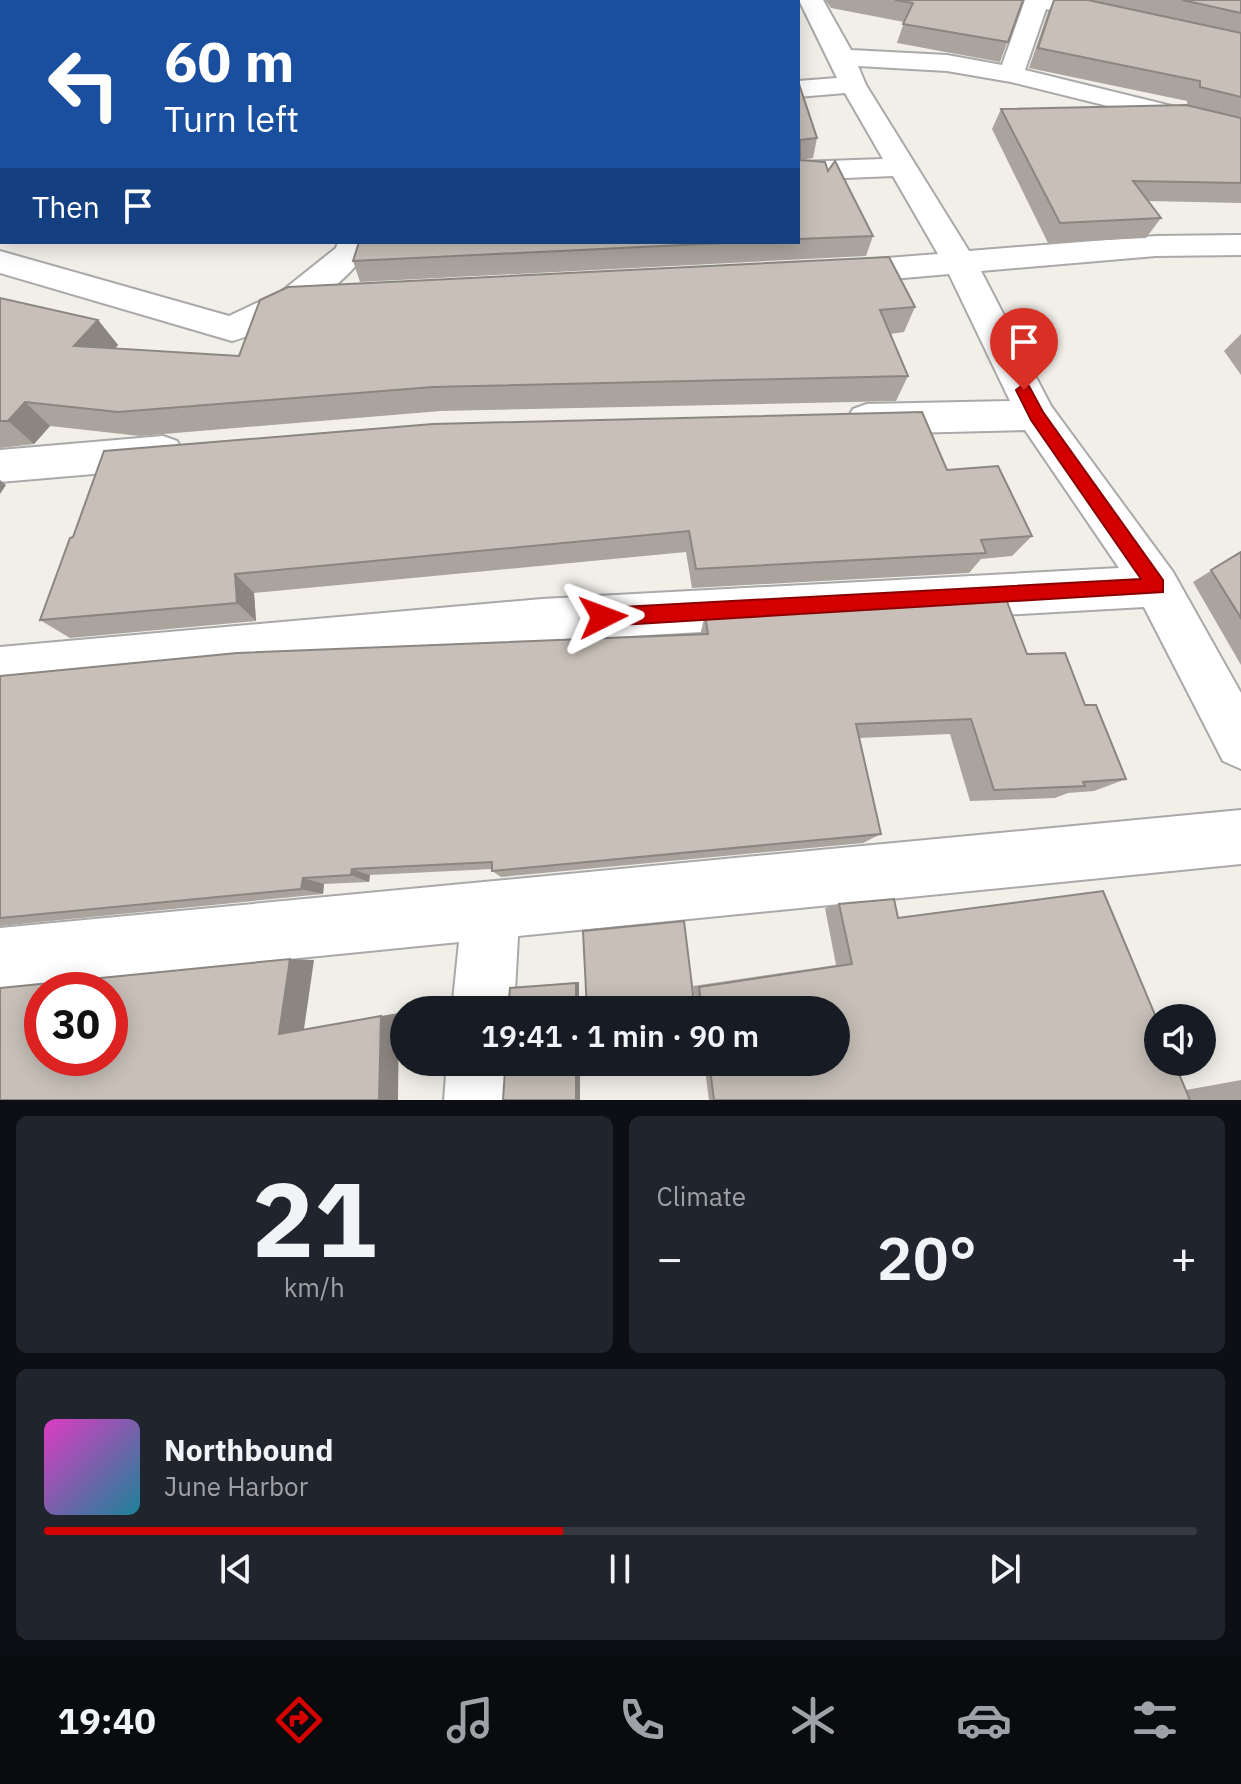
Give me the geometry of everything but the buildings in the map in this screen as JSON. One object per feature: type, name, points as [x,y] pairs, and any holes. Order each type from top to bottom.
[{"type":"street","points":[[811,0],[847,71],[961,265],[1036,415],[1157,586],[1241,743]]},
{"type":"street","points":[[1011,74],[1037,0],[1139,22]]},
{"type":"street","points":[[800,88],[847,71],[947,63],[1011,74],[1241,131]]},
{"type":"street","points":[[800,171],[904,167]]},
{"type":"street","points":[[0,262],[232,329],[294,299],[350,253],[353,244]]},
{"type":"street","points":[[805,275],[961,265],[1156,246],[1241,245]]},
{"type":"street","points":[[294,299],[340,297]]},
{"type":"street","points":[[833,420],[1036,415]]},
{"type":"street","points":[[0,466],[205,449]]},
{"type":"street","points":[[0,670],[542,620],[1157,586]]},
{"type":"street","points":[[0,958],[1241,837]]},
{"type":"street","points":[[484,996],[491,911]]},
{"type":"street","points":[[476,1100],[478,1076]]},
{"type":"route","points":[[603,617],[1157,586],[1036,415],[1024,390]]}]
